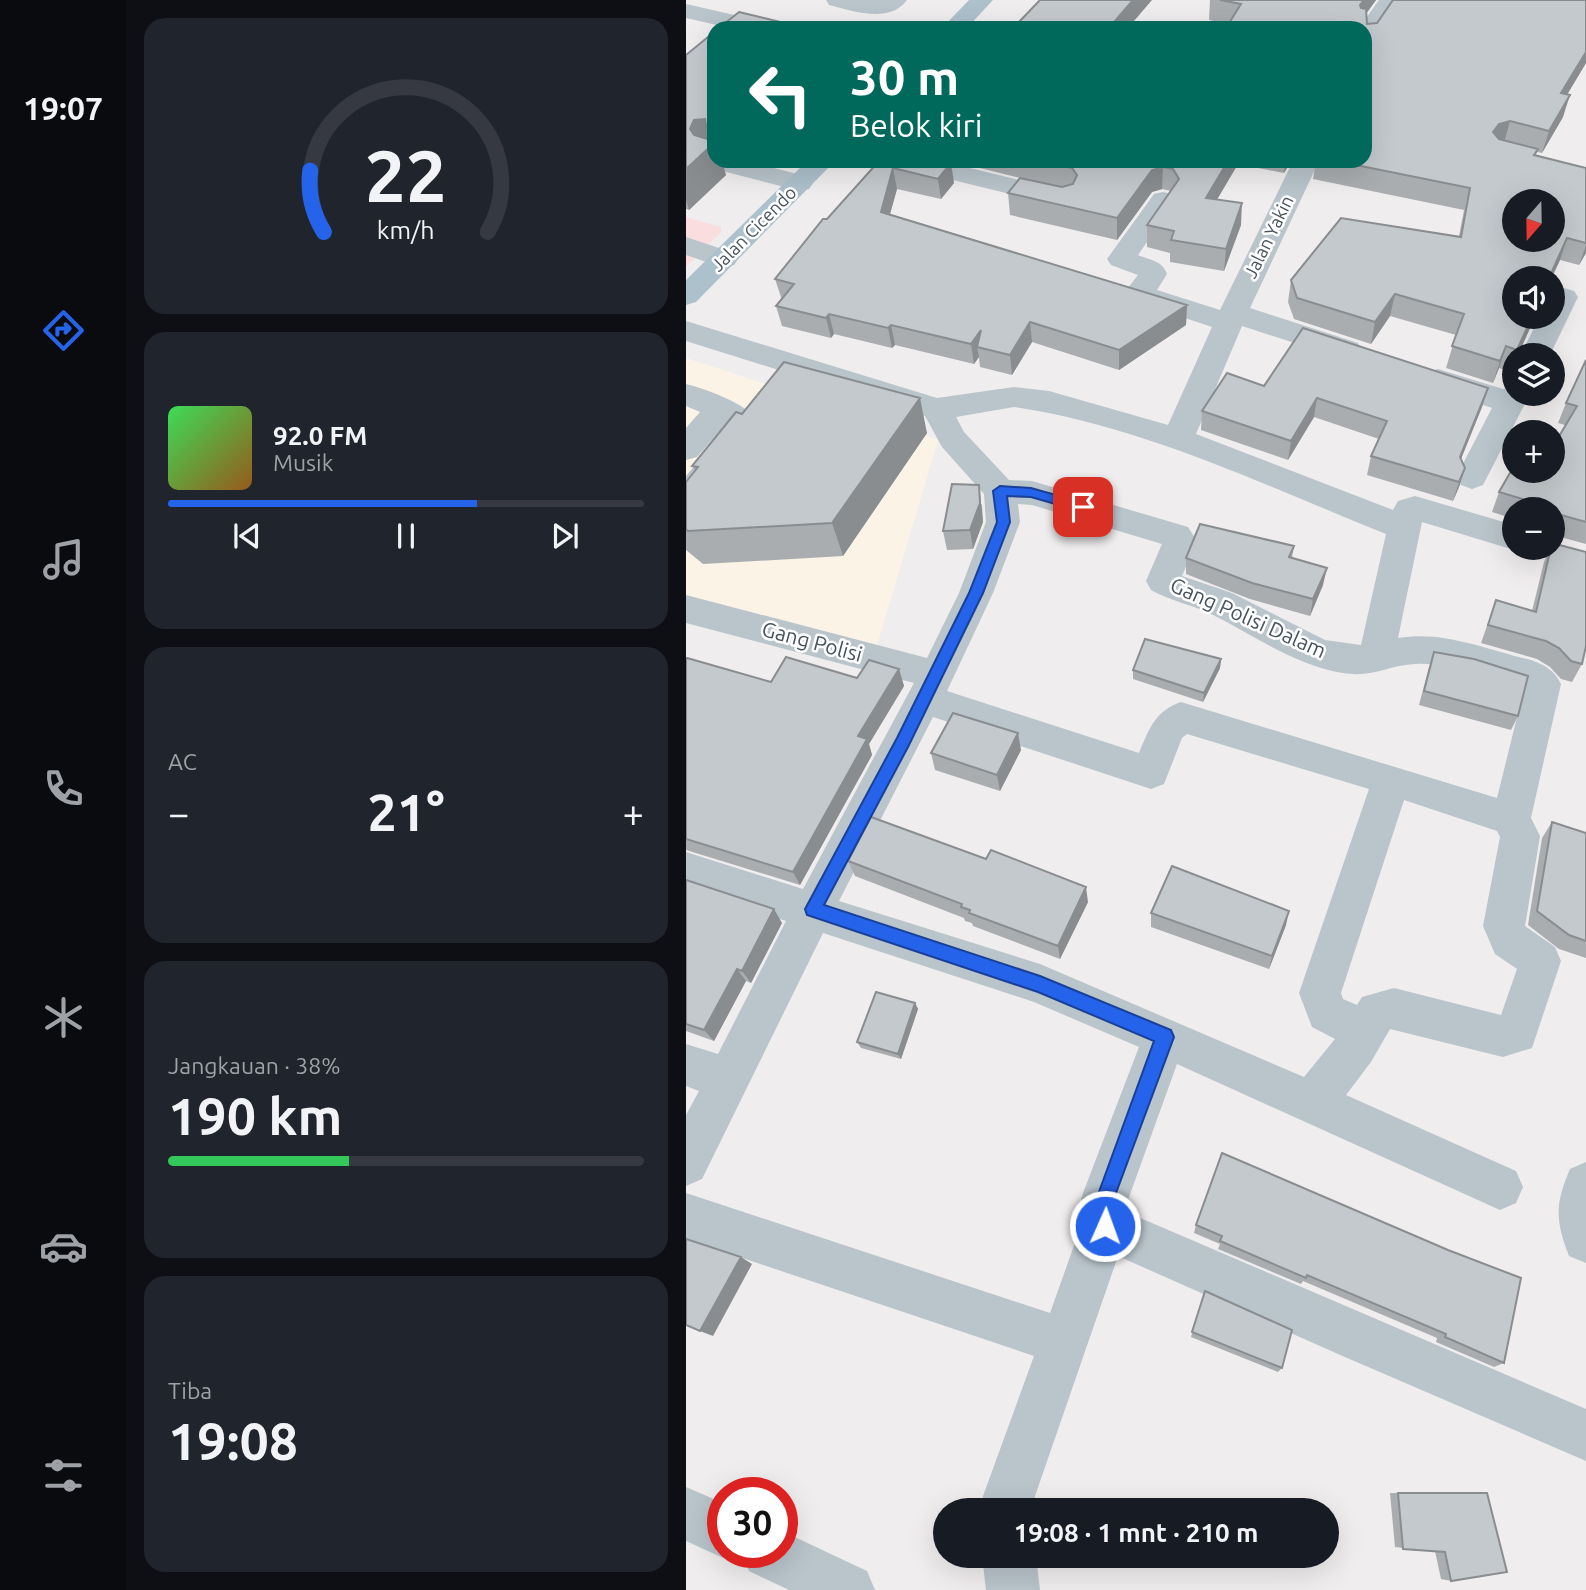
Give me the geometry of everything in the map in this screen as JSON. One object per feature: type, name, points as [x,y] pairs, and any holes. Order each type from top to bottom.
[{"type":"main road","points":[[961,21],[982,0]]},
{"type":"main road","name":"Jalan Cicendo","points":[[686,296],[815,168]]},
{"type":"street","points":[[844,8],[883,6],[896,0]]},
{"type":"street","points":[[1372,27],[1390,0]]},
{"type":"street","points":[[686,11],[730,21]]},
{"type":"street","points":[[761,168],[800,183]]},
{"type":"street","points":[[937,168],[1063,199]]},
{"type":"street","name":"Jalan Yakin","points":[[1178,439],[1231,318],[1303,168]]},
{"type":"street","points":[[1140,294],[1153,274],[1152,270],[1121,259],[1163,200]]},
{"type":"street","points":[[686,246],[724,259]]},
{"type":"street","points":[[1107,283],[1502,395]]},
{"type":"street","points":[[686,331],[936,409],[1014,397],[1049,402],[1178,439],[1404,528]]},
{"type":"street","points":[[686,394],[721,408],[739,421],[737,435],[686,498]]},
{"type":"street","points":[[1472,477],[1509,406]]},
{"type":"street","points":[[686,449],[721,408]]},
{"type":"street","points":[[686,1163],[813,909],[931,687],[976,593],[1003,522],[1000,491],[953,439],[936,409]]},
{"type":"street","name":"Gang Polisi Dalam","points":[[1000,491],[1031,492],[1176,536],[1180,541],[1163,581],[1227,606],[1263,628],[1305,648],[1343,659],[1376,660],[1401,652],[1427,650],[1531,675],[1543,684],[1511,819]]},
{"type":"street","points":[[1376,660],[1410,509],[1415,508],[1502,534]]},
{"type":"street","name":"Gang Polisi","points":[[686,609],[931,687],[1151,773],[1167,729],[1181,717],[1391,780]]},
{"type":"street","points":[[1312,1103],[1356,1047],[1377,1011],[1394,1007],[1503,1036],[1517,1033],[1540,961],[1510,941],[1504,926],[1520,836],[1511,819],[1391,780],[1320,993],[1327,1013],[1364,1031]]},
{"type":"street","points":[[686,870],[1040,984],[1500,1187]]},
{"type":"street","points":[[1009,1498],[1105,1226],[1101,1211],[1106,1193],[1165,1037]]},
{"type":"street","points":[[686,1065],[727,1079]]},
{"type":"street","points":[[1586,1185],[1580,1220],[1586,1239]]},
{"type":"street","points":[[686,1216],[1064,1342]]},
{"type":"street","points":[[1105,1226],[1356,1338],[1586,1435]]},
{"type":"street","points":[[686,1513],[707,1523]]},
{"type":"street","points":[[798,1566],[848,1590]]},
{"type":"street","points":[[1010,1568],[1013,1590]]},
{"type":"shaded area","points":[[686,217],[721,227],[721,232],[686,267]]},
{"type":"shaded area","points":[[686,358],[938,440],[876,649],[686,599]]},
{"type":"building","points":[[1040,0],[1133,0],[1115,21],[1020,21]]},
{"type":"building","points":[[1220,0],[1364,0],[1360,5],[1366,9],[1367,21],[1230,21],[1241,4]]},
{"type":"building","points":[[1393,0],[1586,0],[1586,52],[1561,93],[1570,95],[1549,131],[1510,121],[1499,124],[1493,132],[1499,139],[1538,149],[1534,155],[1586,168],[1586,243],[1567,238],[1565,242],[1565,189],[1502,189],[1502,252],[1561,252],[1554,266],[1502,266],[1502,329],[1527,329],[1520,343],[1502,343],[1500,361],[1452,346],[1464,314],[1395,294],[1375,322],[1297,298],[1291,280],[1341,218],[1461,237],[1470,188],[1371,168],[1372,24],[1377,23]]},
{"type":"building","points":[[739,12],[776,21],[728,21]]},
{"type":"building","points":[[707,38],[707,125],[705,119],[694,120],[690,129],[694,135],[707,139],[707,150],[686,169],[686,55]]},
{"type":"building","points":[[873,168],[893,168],[881,212],[1187,305],[1119,350],[1030,322],[1010,355],[977,347],[981,330],[971,344],[891,325],[888,328],[829,314],[826,318],[776,306],[794,284],[775,279],[823,219],[827,219]]},
{"type":"building","points":[[893,168],[947,168],[938,179]]},
{"type":"building","points":[[1072,168],[1159,168],[1152,170],[1117,218],[1008,193],[1020,178],[1062,187],[1073,184],[1077,175]]},
{"type":"building","points":[[1168,168],[1224,168],[1206,198],[1242,203],[1226,249],[1171,240],[1174,231],[1147,225],[1179,179],[1173,169]]},
{"type":"building","points":[[1303,328],[1488,388],[1460,457],[1465,468],[1459,482],[1371,456],[1387,421],[1317,398],[1291,441],[1202,411],[1227,373],[1264,386]]},
{"type":"building","points":[[1586,360],[1586,522],[1565,516],[1565,497],[1516,497],[1499,492],[1504,483],[1565,483],[1565,426],[1577,406],[1566,403]]},
{"type":"building","points":[[784,362],[920,398],[832,523],[688,531],[686,482],[698,467],[692,466],[736,412],[742,414]]},
{"type":"building","points":[[952,484],[979,485],[980,503],[970,530],[943,531]]},
{"type":"building","points":[[1200,524],[1294,546],[1289,557],[1327,568],[1313,599],[1252,583],[1186,558]]},
{"type":"building","points":[[1565,546],[1586,552],[1586,646],[1582,664],[1571,661],[1559,648],[1546,641],[1488,625],[1496,600],[1536,612],[1548,560],[1565,560]]},
{"type":"building","points":[[1145,639],[1221,659],[1204,693],[1133,670]]},
{"type":"building","points":[[1434,652],[1474,659],[1528,676],[1518,716],[1424,691]]},
{"type":"building","points":[[786,657],[857,678],[869,660],[899,669],[858,736],[867,739],[793,872],[686,839],[687,658],[771,682]]},
{"type":"building","points":[[953,713],[1018,733],[997,775],[931,753]]},
{"type":"building","points":[[871,817],[986,859],[991,850],[1086,887],[1058,946],[969,913],[970,910],[961,907],[962,904],[848,861]]},
{"type":"building","points":[[1552,822],[1586,833],[1586,941],[1569,935],[1537,911]]},
{"type":"building","points":[[1172,866],[1289,911],[1272,956],[1151,913]]},
{"type":"building","points":[[686,880],[774,909],[742,971],[737,969],[704,1030],[686,1024]]},
{"type":"building","points":[[876,992],[915,1003],[898,1054],[857,1042]]},
{"type":"building","points":[[1222,1153],[1448,1250],[1521,1278],[1504,1363],[1445,1337],[1446,1334],[1220,1241],[1222,1236],[1196,1225]]},
{"type":"building","points":[[686,1239],[741,1257],[700,1331],[686,1325]]},
{"type":"building","points":[[1205,1291],[1292,1330],[1282,1368],[1192,1332]]},
{"type":"building","points":[[1398,1493],[1487,1493],[1507,1572],[1451,1581],[1445,1552],[1403,1549]]},
{"type":"route","points":[[1083,507],[1031,492],[1000,491],[1003,522],[976,593],[902,743],[813,909],[1040,984],[1165,1037],[1106,1193],[1101,1211],[1105,1226]]}]
